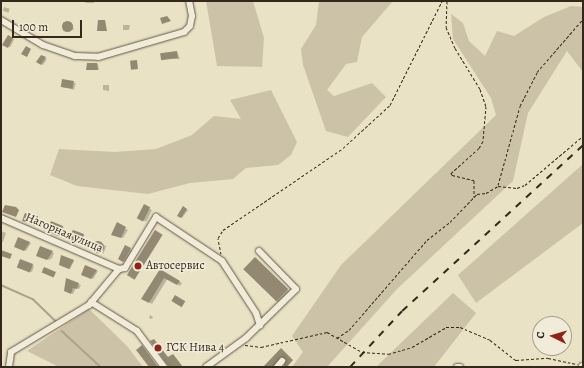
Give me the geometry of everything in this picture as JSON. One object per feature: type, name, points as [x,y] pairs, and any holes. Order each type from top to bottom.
[{"type":"street","points":[[1,20],[43,45],[74,56],[98,57],[184,32],[190,26],[192,16],[189,1]]},
{"type":"street","points":[[9,367],[11,352],[91,302],[119,269],[125,268],[156,217],[222,261],[256,313],[260,325]]},
{"type":"street","name":"Нагорная улица","points":[[1,218],[119,269]]},
{"type":"street","points":[[206,367],[239,343],[260,325],[296,289],[260,251]]},
{"type":"street","points":[[91,302],[137,330],[164,367]]},
{"type":"street","points":[[277,367],[282,361]]},
{"type":"path","points":[[222,261],[218,238],[223,230],[342,148],[390,105],[442,1]]},
{"type":"path","points":[[447,1],[446,27],[455,48],[480,89],[486,106],[483,141],[479,148],[451,173],[452,175],[474,180],[474,197]]},
{"type":"path","points":[[498,186],[520,106],[537,72],[583,19]]},
{"type":"path","points":[[337,338],[350,330],[427,240],[474,197],[498,186],[517,188],[525,185],[583,136]]},
{"type":"path","points":[[239,343],[261,347],[327,332],[369,354],[388,354],[412,347],[446,327],[460,327],[490,340],[516,360],[548,358],[582,366]]},
{"type":"shaded area","points":[[206,1],[253,1],[264,38],[262,67],[217,66]]},
{"type":"shaded area","points":[[319,1],[393,1],[362,37],[357,62],[346,64],[327,90],[334,96],[372,83],[386,97],[348,137],[326,131],[303,65],[301,49],[316,25]]},
{"type":"shaded area","points":[[571,6],[583,7],[583,72],[567,51],[528,113],[513,181],[397,289],[327,367],[292,367],[303,352],[292,336],[341,265],[496,115],[491,98],[453,39],[451,14],[463,23],[469,41],[485,56],[497,31],[514,36],[544,17]]},
{"type":"shaded area","points":[[271,90],[297,142],[291,155],[278,165],[246,168],[233,179],[190,183],[148,194],[77,186],[50,175],[59,149],[115,152],[156,149],[192,135],[214,116],[241,119],[230,100]]},
{"type":"shaded area","points":[[583,164],[583,223],[476,303],[458,275]]},
{"type":"shaded area","points":[[453,293],[476,313],[434,367],[376,367]]},
{"type":"shaded area","points":[[89,309],[127,346],[143,367],[59,367],[27,351]]},
{"type":"building","points":[[167,16],[171,21],[162,24],[160,18]]},
{"type":"building","points":[[67,20],[71,22],[73,26],[71,30],[67,32],[63,30],[61,26],[63,22]]},
{"type":"building","points":[[98,20],[105,20],[107,31],[97,31]]},
{"type":"building","points":[[8,35],[13,38],[8,48],[2,45]]},
{"type":"building","points":[[26,46],[31,49],[27,57],[21,54]]},
{"type":"building","points":[[177,51],[178,58],[161,60],[160,53]]},
{"type":"building","points":[[41,55],[46,57],[41,65],[36,62]]},
{"type":"building","points":[[137,60],[138,69],[131,70],[130,61]]},
{"type":"building","points":[[87,63],[97,63],[98,70],[86,70]]},
{"type":"building","points":[[62,79],[74,81],[73,89],[61,87]]},
{"type":"building","points":[[144,204],[150,207],[143,221],[137,218]]},
{"type":"building","points":[[5,205],[16,207],[19,210],[16,217],[2,212]]},
{"type":"building","points":[[183,206],[187,209],[181,218],[177,216]]},
{"type":"building","points":[[25,213],[38,216],[38,225],[22,221]]},
{"type":"building","points":[[51,221],[63,226],[59,236],[47,231]]},
{"type":"building","points":[[117,222],[126,227],[121,238],[111,235]]},
{"type":"building","points":[[73,230],[84,234],[82,245],[67,239]]},
{"type":"building","points":[[155,230],[163,235],[135,280],[127,275]]},
{"type":"building","points":[[18,237],[30,242],[24,251],[14,247]]},
{"type":"building","points":[[96,241],[100,241],[104,247],[100,253],[96,253],[92,249],[92,245]]},
{"type":"building","points":[[125,245],[131,248],[123,262],[118,259]]},
{"type":"building","points":[[40,246],[53,251],[47,260],[36,256]]},
{"type":"building","points":[[1,250],[12,254],[10,259],[1,256]]},
{"type":"building","points":[[61,255],[74,260],[69,269],[59,265]]},
{"type":"building","points":[[255,257],[288,289],[276,301],[243,269]]},
{"type":"building","points":[[20,259],[33,264],[30,272],[17,267]]},
{"type":"building","points":[[85,265],[97,270],[91,279],[81,275]]},
{"type":"building","points":[[44,267],[56,272],[54,278],[42,273]]},
{"type":"building","points":[[160,269],[180,281],[177,285],[164,278],[149,303],[141,299]]},
{"type":"building","points":[[66,278],[79,283],[77,289],[73,288],[71,294],[64,291]]},
{"type":"building","points":[[175,295],[185,301],[182,307],[171,301]]},
{"type":"building","name":"ГСК Нива 4","points":[[154,339],[168,357],[173,354],[183,367],[169,367],[150,341]]},
{"type":"building","points":[[142,345],[158,367],[149,367],[136,350]]},
{"type":"building","points":[[281,348],[293,360],[287,367],[283,367],[286,360],[281,357],[273,367],[263,367]]},
{"type":"waterway","points":[[1,285],[33,299],[57,322]]},
{"type":"waterway","points":[[62,331],[101,367]]},
{"type":"railway","points":[[350,367],[402,311],[583,145]]},
{"type":"place","name":"Автосервис","points":[[138,266]]},
{"type":"place","name":"ГСК Нива 4","points":[[158,348]]}]
